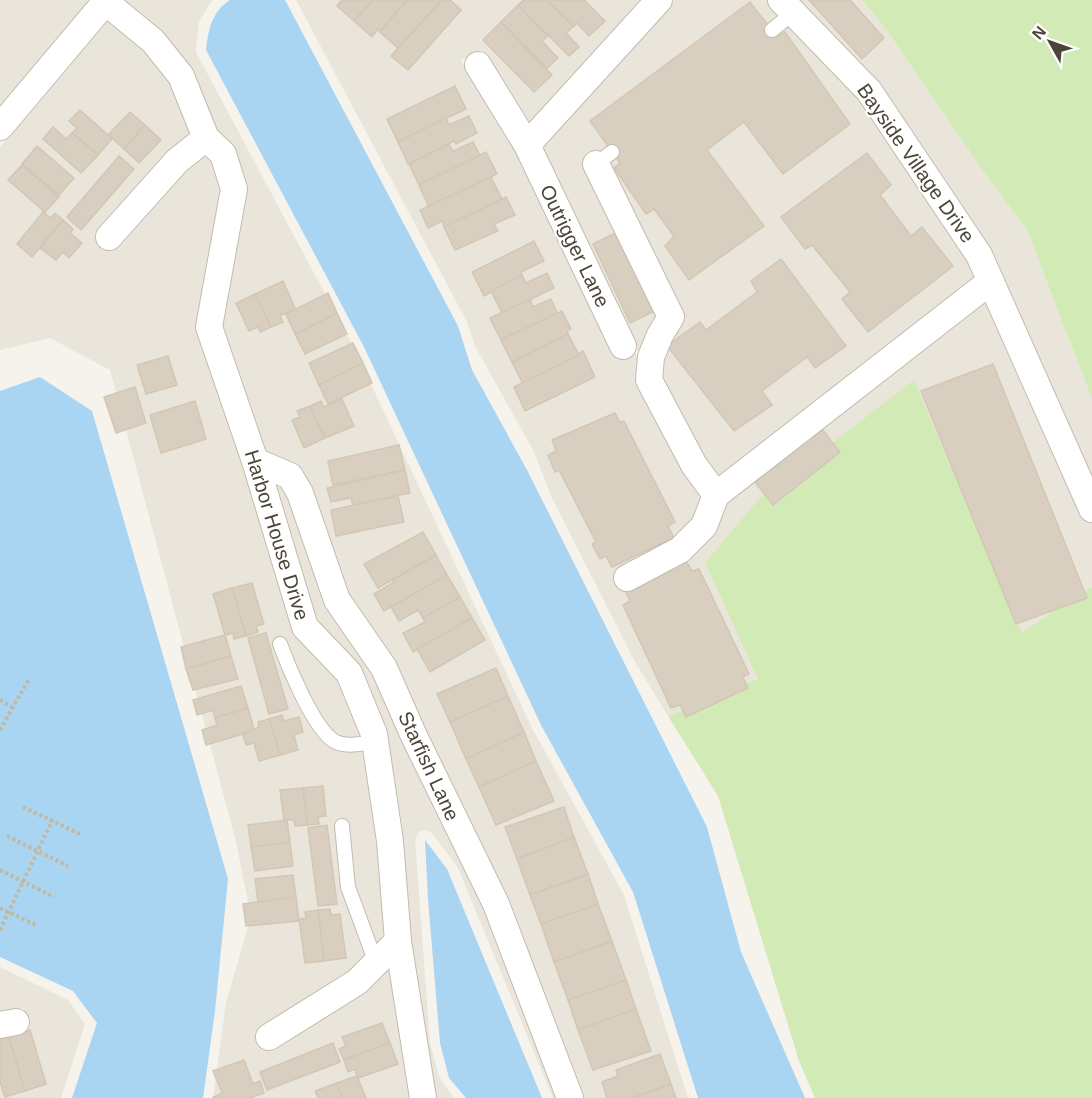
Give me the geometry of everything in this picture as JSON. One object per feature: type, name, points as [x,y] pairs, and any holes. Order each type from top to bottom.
[{"type":"street","points":[[527,145],[659,0]]},
{"type":"street","points":[[0,128],[105,1]]},
{"type":"street","name":"Harbor House Drive","points":[[105,1],[153,41],[181,76],[206,138],[223,154],[234,189],[209,327],[255,461],[304,627],[349,673],[374,734],[390,841],[398,941],[423,1098]]},
{"type":"street","name":"Bayside Village Drive","points":[[787,6],[869,91],[979,255],[1092,509]]},
{"type":"street","name":"Outrigger Lane","points":[[478,65],[527,145],[623,346]]},
{"type":"street","points":[[109,237],[177,161],[206,138]]},
{"type":"street","points":[[604,158],[671,317],[651,357],[649,380],[694,465],[716,495]]},
{"type":"street","points":[[627,578],[680,550],[704,526],[716,495],[991,281]]},
{"type":"street","name":"Starfish Lane","points":[[255,461],[290,476],[300,493],[337,600],[384,668],[414,736],[496,904],[570,1098]]},
{"type":"street","points":[[269,1037],[357,982],[398,941]]},
{"type":"lane","points":[[772,30],[787,6]]},
{"type":"lane","points":[[280,644],[294,683],[327,735],[335,742],[346,745],[375,742]]},
{"type":"lane","points":[[342,826],[348,887],[376,963]]},
{"type":"path","points":[[0,730],[29,679]]},
{"type":"path","points":[[0,700],[13,708]]},
{"type":"path","points":[[23,807],[80,834]]},
{"type":"path","points":[[0,930],[52,821]]},
{"type":"path","points":[[7,837],[68,866]]},
{"type":"path","points":[[0,870],[54,897]]},
{"type":"path","points":[[0,908],[38,926]]},
{"type":"shaded area","points":[[0,0],[86,0],[89,2],[0,108]]},
{"type":"shaded area","points":[[123,0],[212,0],[199,22],[197,54],[355,350],[532,728],[624,895],[688,1098],[553,1098],[457,866],[431,832],[424,830],[419,832],[415,839],[430,1043],[440,1079],[454,1098],[213,1098],[226,1002],[251,917],[236,842],[110,370],[50,338],[0,350],[0,147]]},
{"type":"shaded area","points":[[296,0],[642,0],[529,126],[482,50],[461,60],[512,143],[511,145],[518,151],[618,361],[639,353],[542,149],[675,0],[862,0],[886,29],[990,181],[1027,230],[1092,399],[1092,587],[1022,632],[914,380],[705,563],[758,679],[668,716],[635,662],[552,498],[534,452],[475,346],[467,322]]},
{"type":"shaded area","points":[[0,967],[68,1000],[85,1024],[61,1098],[0,1098],[0,1038],[31,1031],[23,1008],[0,1013]]},
{"type":"green space","points":[[862,0],[1092,0],[1092,399],[1027,230],[990,181],[886,29]]},
{"type":"green space","points":[[914,380],[1022,632],[1092,587],[1092,1098],[815,1098],[799,1061],[718,796],[668,716],[758,679],[705,563],[758,500]]},
{"type":"water","points":[[230,0],[285,0],[458,326],[472,370],[527,470],[707,827],[741,952],[805,1098],[698,1098],[633,892],[541,725],[364,347],[206,50],[215,16]]},
{"type":"water","points":[[40,377],[92,411],[228,879],[215,1011],[203,1098],[72,1098],[97,1023],[73,991],[0,957],[0,391]]},
{"type":"water","points":[[425,840],[447,869],[542,1098],[466,1098],[449,1078],[440,1043]]},
{"type":"building","points":[[342,0],[373,0],[354,21],[337,6]]},
{"type":"building","points":[[373,0],[407,0],[380,32],[378,29],[372,37],[354,21]]},
{"type":"building","points":[[407,0],[442,0],[399,49],[380,32]]},
{"type":"building","points":[[442,0],[450,0],[461,10],[408,70],[391,56]]},
{"type":"building","points":[[524,0],[547,0],[574,26],[566,33],[579,47],[569,56],[518,5]]},
{"type":"building","points":[[547,0],[584,0],[605,21],[589,36],[577,23],[574,26]]},
{"type":"building","points":[[809,0],[850,0],[884,38],[862,59]]},
{"type":"building","points":[[750,2],[777,37],[785,32],[850,124],[783,174],[744,122],[707,150],[764,226],[689,280],[665,246],[674,236],[654,209],[646,214],[614,168],[620,163],[590,121]]},
{"type":"building","points":[[518,5],[548,36],[542,41],[558,58],[547,68],[501,22]]},
{"type":"building","points":[[501,22],[552,75],[534,92],[483,40]]},
{"type":"building","points":[[455,86],[466,109],[398,142],[387,119]]},
{"type":"building","points":[[80,110],[108,135],[110,133],[111,140],[98,155],[72,133],[77,128],[69,121]]},
{"type":"building","points":[[130,112],[145,125],[124,149],[113,139],[111,140],[110,133]]},
{"type":"building","points":[[469,116],[477,133],[456,144],[454,141],[408,164],[398,142],[446,118],[449,125]]},
{"type":"building","points":[[145,125],[161,140],[139,163],[124,149]]},
{"type":"building","points":[[53,127],[66,139],[72,133],[98,155],[81,173],[43,139]]},
{"type":"building","points":[[473,142],[480,156],[419,185],[409,164],[449,144],[453,151]]},
{"type":"building","points":[[37,146],[74,178],[59,195],[22,164]]},
{"type":"building","points":[[486,152],[497,174],[429,207],[419,185]]},
{"type":"building","points":[[867,153],[891,185],[880,195],[911,236],[922,227],[953,266],[868,332],[842,299],[850,292],[812,245],[805,249],[781,217]]},
{"type":"building","points":[[119,156],[134,169],[81,230],[67,217]]},
{"type":"building","points":[[22,165],[59,197],[45,212],[8,180]]},
{"type":"building","points":[[491,177],[502,199],[444,227],[442,221],[428,228],[420,210]]},
{"type":"building","points":[[506,197],[515,215],[494,224],[498,231],[455,250],[444,227]]},
{"type":"building","points":[[43,212],[51,218],[55,213],[63,220],[32,257],[17,244]]},
{"type":"building","points":[[63,220],[73,229],[70,233],[82,243],[69,258],[63,252],[56,260],[40,248]]},
{"type":"building","points":[[619,231],[657,310],[630,323],[593,244]]},
{"type":"building","points":[[534,241],[544,261],[521,272],[522,275],[484,296],[472,272]]},
{"type":"building","points":[[781,259],[846,346],[815,368],[807,357],[762,391],[772,405],[734,431],[667,346],[700,322],[706,330],[757,292],[751,281]]},
{"type":"building","points":[[547,273],[554,288],[502,313],[491,291],[522,275],[526,283]]},
{"type":"building","points":[[283,281],[295,308],[280,316],[283,322],[271,327],[255,294]]},
{"type":"building","points":[[328,293],[337,313],[295,334],[286,314]]},
{"type":"building","points":[[255,294],[271,327],[260,332],[258,327],[249,331],[236,303]]},
{"type":"building","points":[[530,299],[533,307],[551,299],[557,313],[501,340],[490,318]]},
{"type":"building","points":[[562,311],[571,329],[567,331],[568,334],[512,362],[501,340]]},
{"type":"building","points":[[337,313],[347,334],[305,354],[295,334]]},
{"type":"building","points":[[568,334],[579,355],[523,384],[512,362]]},
{"type":"building","points":[[353,343],[363,363],[319,385],[309,363]]},
{"type":"building","points":[[583,351],[595,377],[525,411],[514,387]]},
{"type":"building","points":[[168,356],[177,385],[146,394],[137,365]]},
{"type":"building","points":[[363,363],[372,383],[328,404],[319,385]]},
{"type":"building","points":[[993,364],[1087,598],[1016,624],[921,391]]},
{"type":"building","points":[[135,387],[146,423],[116,433],[104,397]]},
{"type":"building","points":[[342,399],[354,426],[325,438],[310,406],[321,401],[324,407]]},
{"type":"building","points":[[195,401],[206,439],[161,453],[150,415]]},
{"type":"building","points":[[310,406],[325,438],[304,448],[292,420],[300,417],[297,411]]},
{"type":"building","points":[[615,413],[620,422],[624,421],[675,522],[668,526],[674,538],[612,567],[606,556],[600,559],[592,544],[596,542],[559,470],[555,472],[548,455],[556,451],[552,440]]},
{"type":"building","points":[[822,429],[840,452],[773,505],[755,482]]},
{"type":"building","points":[[399,445],[405,470],[333,485],[328,461]]},
{"type":"building","points":[[405,470],[410,493],[353,505],[351,498],[331,502],[327,488]]},
{"type":"building","points":[[398,496],[404,522],[336,536],[331,510]]},
{"type":"building","points":[[423,532],[436,555],[378,588],[364,564]]},
{"type":"building","points":[[436,555],[447,575],[384,611],[374,594]]},
{"type":"building","points":[[686,561],[692,571],[699,569],[749,674],[743,677],[748,688],[686,717],[680,705],[671,708],[623,605],[630,601],[625,590]]},
{"type":"building","points":[[447,575],[460,597],[423,618],[418,610],[399,621],[391,607]]},
{"type":"building","points":[[252,583],[264,624],[256,626],[258,632],[246,636],[232,588]]},
{"type":"building","points":[[232,588],[246,636],[234,639],[233,633],[225,635],[213,594]]},
{"type":"building","points":[[460,597],[472,618],[413,652],[403,633],[425,622],[423,618]]},
{"type":"building","points":[[472,618],[485,640],[430,672],[417,649]]},
{"type":"building","points":[[266,633],[288,709],[269,714],[248,638]]},
{"type":"building","points":[[225,635],[231,656],[186,669],[181,647]]},
{"type":"building","points":[[231,656],[238,679],[193,690],[186,669]]},
{"type":"building","points":[[496,668],[508,696],[450,722],[437,694]]},
{"type":"building","points":[[241,686],[248,708],[215,718],[213,710],[197,715],[193,700]]},
{"type":"building","points":[[508,696],[524,732],[466,759],[450,722]]},
{"type":"building","points":[[248,708],[254,729],[206,745],[202,730],[217,725],[215,718]]},
{"type":"building","points":[[282,715],[284,721],[299,717],[303,732],[294,735],[298,750],[280,755],[269,719]]},
{"type":"building","points":[[269,719],[280,755],[259,761],[254,743],[246,745],[243,735],[259,727],[258,722]]},
{"type":"building","points":[[524,732],[536,761],[479,787],[466,759]]},
{"type":"building","points":[[536,761],[554,801],[496,825],[479,787]]},
{"type":"building","points":[[323,786],[326,816],[318,817],[319,824],[307,825],[303,788]]},
{"type":"building","points":[[303,788],[307,825],[295,826],[294,820],[284,820],[280,790]]},
{"type":"building","points":[[564,807],[574,837],[517,859],[505,827]]},
{"type":"building","points":[[287,820],[290,842],[251,847],[248,825]]},
{"type":"building","points":[[327,825],[337,904],[318,906],[308,828]]},
{"type":"building","points":[[574,837],[588,874],[530,895],[517,859]]},
{"type":"building","points":[[290,842],[293,866],[255,871],[251,847]]},
{"type":"building","points":[[588,874],[598,904],[541,924],[530,895]]},
{"type":"building","points":[[293,875],[296,897],[258,902],[255,879]]},
{"type":"building","points":[[296,897],[299,921],[246,926],[243,904]]},
{"type":"building","points":[[598,904],[612,941],[554,962],[541,924]]},
{"type":"building","points":[[330,909],[331,915],[340,914],[346,958],[324,961],[318,910]]},
{"type":"building","points":[[318,910],[324,961],[305,963],[299,919],[306,918],[305,912]]},
{"type":"building","points":[[612,941],[626,980],[568,1000],[554,962]]},
{"type":"building","points":[[626,980],[636,1009],[578,1030],[568,1000]]},
{"type":"building","points":[[636,1009],[651,1051],[593,1070],[578,1030]]},
{"type":"building","points":[[382,1023],[390,1043],[344,1060],[339,1049],[346,1046],[342,1037]]},
{"type":"building","points":[[30,1030],[46,1084],[25,1091],[8,1036]]},
{"type":"building","points":[[8,1036],[25,1091],[5,1097],[0,1082],[0,1039]]},
{"type":"building","points":[[333,1043],[340,1062],[267,1090],[260,1072]]},
{"type":"building","points":[[390,1043],[398,1064],[358,1078],[355,1069],[348,1072],[344,1060]]},
{"type":"building","points":[[660,1054],[671,1084],[632,1098],[607,1098],[602,1082],[618,1076],[616,1070]]},
{"type":"building","points":[[244,1060],[253,1084],[260,1081],[264,1093],[250,1098],[212,1098],[222,1093],[213,1071]]},
{"type":"building","points":[[357,1076],[366,1098],[343,1098],[337,1083]]},
{"type":"building","points":[[337,1083],[343,1098],[318,1098],[315,1091]]},
{"type":"building","points":[[671,1084],[676,1098],[632,1098]]}]
